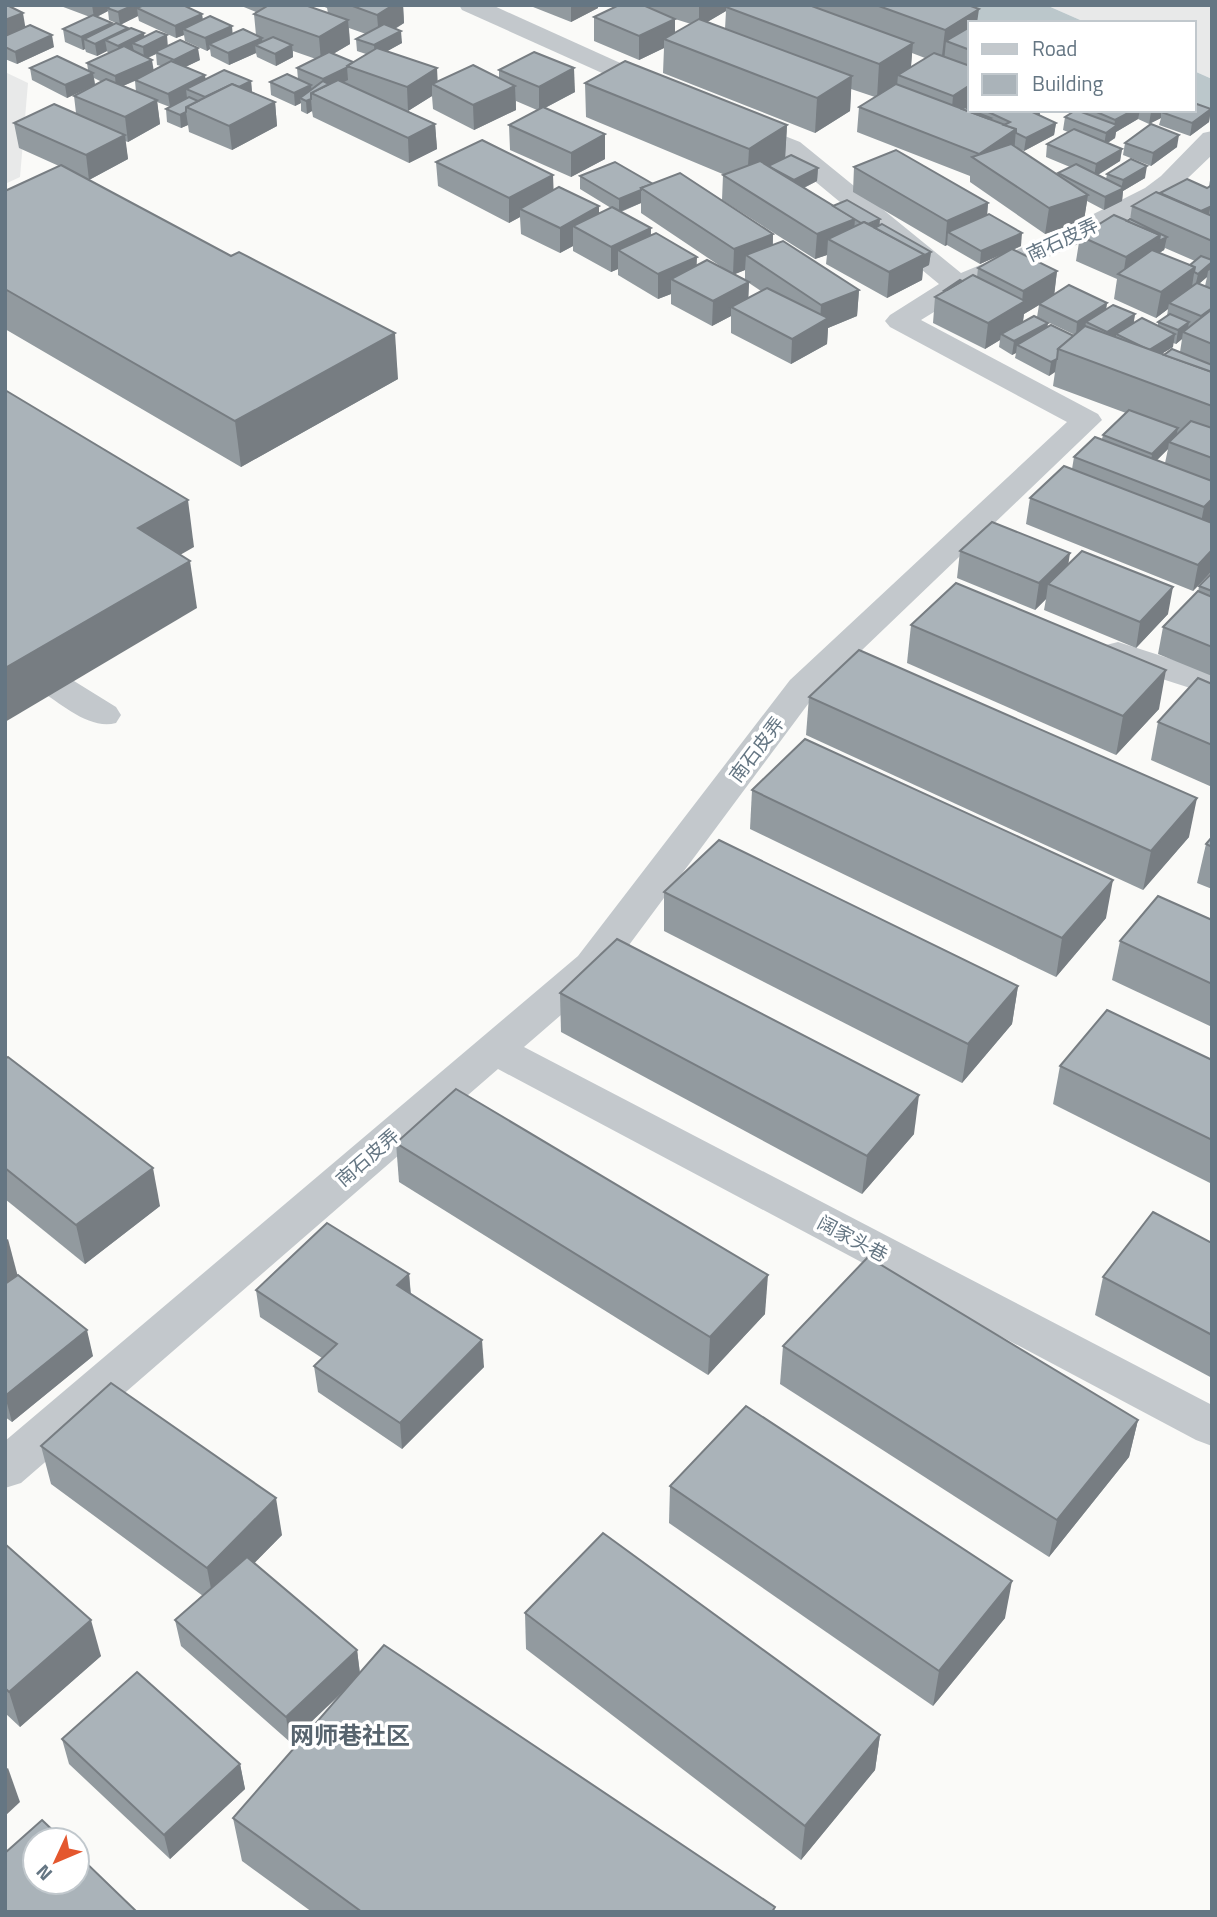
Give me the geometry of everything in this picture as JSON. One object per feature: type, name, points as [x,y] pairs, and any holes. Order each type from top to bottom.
[{"type":"street","points":[[471,5],[680,99]]},
{"type":"street","points":[[717,115],[791,148],[958,285]]},
{"type":"street","name":"南石皮弄","points":[[5,1469],[592,966],[802,688],[1087,420],[900,321],[958,285],[1062,241],[1155,194],[1171,182],[1209,141]]},
{"type":"street","points":[[915,581],[954,595]]},
{"type":"street","points":[[1083,641],[1212,684]]},
{"type":"street","points":[[5,693],[41,676],[104,716]]},
{"type":"street","name":"阔家头巷","points":[[494,1049],[1212,1427]]},
{"type":"shaded area","points":[[882,5],[1046,5],[1082,21],[968,21]]},
{"type":"shaded area","points":[[1046,5],[1212,5],[1212,79],[1196,72],[1196,21],[1082,21]]},
{"type":"shaded area","points":[[5,72],[28,83],[20,177],[5,184]]},
{"type":"shaded area","points":[[1196,72],[1212,79],[1212,109],[1196,105]]},
{"type":"building","points":[[7,5],[23,13],[5,20]]},
{"type":"building","points":[[112,5],[134,5],[118,12],[107,8]]},
{"type":"building","points":[[144,5],[183,5],[202,14],[175,26],[137,8]]},
{"type":"building","points":[[269,5],[305,5],[348,20],[319,37],[254,14]]},
{"type":"building","points":[[350,5],[393,5],[377,15]]},
{"type":"building","points":[[619,5],[643,5],[675,19],[639,36],[594,17]]},
{"type":"building","points":[[809,5],[913,43],[879,64],[726,7]]},
{"type":"building","points":[[876,5],[968,5],[979,9],[945,30]]},
{"type":"building","points":[[93,15],[112,23],[81,37],[63,29]]},
{"type":"building","points":[[210,16],[232,26],[205,38],[183,29]]},
{"type":"building","points":[[699,19],[852,76],[817,98],[664,39]]},
{"type":"building","points":[[116,23],[128,28],[95,44],[84,39]]},
{"type":"building","points":[[384,24],[401,31],[374,45],[356,39]]},
{"type":"building","points":[[30,25],[52,35],[15,52],[5,47],[5,36]]},
{"type":"building","points":[[131,28],[144,33],[118,46],[105,40]]},
{"type":"building","points":[[968,28],[968,49],[946,41]]},
{"type":"building","points":[[243,29],[262,38],[228,53],[209,44]]},
{"type":"building","points":[[156,31],[167,35],[143,47],[132,43]]},
{"type":"building","points":[[273,37],[292,45],[275,54],[255,45]]},
{"type":"building","points":[[180,40],[198,48],[174,60],[155,52]]},
{"type":"building","points":[[124,46],[152,60],[115,76],[87,63]]},
{"type":"building","points":[[377,48],[437,68],[407,87],[347,66]]},
{"type":"building","points":[[329,52],[353,62],[323,79],[297,68]]},
{"type":"building","points":[[534,52],[574,68],[539,87],[499,70]]},
{"type":"building","points":[[934,53],[968,65],[968,86],[953,96],[898,75]]},
{"type":"building","points":[[57,56],[93,73],[65,85],[30,68]]},
{"type":"building","points":[[171,61],[205,75],[168,94],[135,80]]},
{"type":"building","points":[[625,61],[787,125],[749,149],[585,83]]},
{"type":"building","points":[[473,65],[515,86],[473,105],[432,84]]},
{"type":"building","points":[[224,70],[251,81],[239,87],[232,84],[205,97],[186,89]]},
{"type":"building","points":[[287,74],[311,85],[294,93],[270,82]]},
{"type":"building","points":[[106,79],[157,100],[125,117],[74,96]]},
{"type":"building","points":[[338,80],[435,124],[408,138],[311,93]]},
{"type":"building","points":[[323,81],[329,84],[311,93],[311,99],[306,101],[300,98]]},
{"type":"building","points":[[232,84],[275,102],[229,126],[186,107]]},
{"type":"building","points":[[896,84],[1016,129],[979,154],[859,107]]},
{"type":"building","points":[[189,97],[198,101],[186,107],[186,112],[180,115],[166,109]]},
{"type":"building","points":[[54,104],[125,135],[86,155],[14,123]]},
{"type":"building","points":[[1196,104],[1211,109],[1192,123],[1161,112],[1196,112]]},
{"type":"building","points":[[543,107],[605,134],[571,153],[509,125]]},
{"type":"building","points":[[970,112],[991,118],[989,119]]},
{"type":"building","points":[[988,112],[1032,112],[1056,123],[1026,138],[1016,133],[1016,129],[1004,125],[1010,122]]},
{"type":"building","points":[[1073,112],[1081,112],[1117,125],[1106,133],[1065,117]]},
{"type":"building","points":[[1097,112],[1130,112],[1115,120]]},
{"type":"building","points":[[1151,124],[1179,135],[1153,153],[1125,143]]},
{"type":"building","points":[[1074,129],[1122,149],[1096,164],[1047,144]]},
{"type":"building","points":[[482,140],[553,175],[509,198],[436,162]]},
{"type":"building","points":[[1011,144],[1088,195],[1049,208],[972,157]]},
{"type":"building","points":[[896,150],[988,203],[947,221],[854,167]]},
{"type":"building","points":[[791,155],[818,168],[794,180],[768,166]]},
{"type":"building","points":[[1131,159],[1147,166],[1123,180],[1107,174]]},
{"type":"building","points":[[760,161],[855,219],[817,234],[723,175]]},
{"type":"building","points":[[615,162],[653,184],[619,199],[580,176]]},
{"type":"building","points":[[1076,164],[1124,188],[1105,197],[1058,173]]},
{"type":"building","points":[[61,165],[231,256],[239,252],[395,333],[235,421],[5,289],[5,191]]},
{"type":"building","points":[[680,173],[773,234],[734,249],[641,188]]},
{"type":"building","points":[[1187,179],[1207,188],[1212,185],[1212,206],[1201,211],[1160,193]]},
{"type":"building","points":[[559,187],[599,206],[560,228],[520,209]]},
{"type":"building","points":[[1156,192],[1212,216],[1212,241],[1132,206]]},
{"type":"building","points":[[847,200],[880,219],[868,224],[861,223],[833,206]]},
{"type":"building","points":[[612,207],[651,228],[611,247],[573,226]]},
{"type":"building","points":[[989,214],[1022,233],[981,251],[948,232]]},
{"type":"building","points":[[1114,215],[1160,235],[1126,257],[1080,236]]},
{"type":"building","points":[[1130,219],[1167,237],[1159,241],[1160,235],[1127,221]]},
{"type":"building","points":[[864,222],[925,254],[889,272],[828,239]]},
{"type":"building","points":[[882,224],[931,252],[925,255],[875,228]]},
{"type":"building","points":[[656,233],[697,257],[658,274],[618,250]]},
{"type":"building","points":[[783,241],[859,290],[821,305],[746,255]]},
{"type":"building","points":[[1012,249],[1057,271],[1023,291],[978,268]]},
{"type":"building","points":[[1152,250],[1195,267],[1161,292],[1118,274]]},
{"type":"building","points":[[1201,256],[1212,262],[1198,274],[1194,272],[1195,267],[1190,265]]},
{"type":"building","points":[[707,260],[749,282],[713,301],[671,279]]},
{"type":"building","points":[[973,275],[1025,301],[988,323],[935,297]]},
{"type":"building","points":[[1197,283],[1212,289],[1212,308],[1201,316],[1169,303]]},
{"type":"building","points":[[1069,285],[1107,303],[1077,322],[1039,304]]},
{"type":"building","points":[[767,288],[828,318],[792,339],[731,307]]},
{"type":"building","points":[[1113,305],[1135,314],[1107,332],[1086,322]]},
{"type":"building","points":[[1211,310],[1212,344],[1183,332]]},
{"type":"building","points":[[1170,314],[1189,322],[1178,330],[1158,322]]},
{"type":"building","points":[[1034,316],[1048,323],[1014,341],[1001,334]]},
{"type":"building","points":[[1142,318],[1175,334],[1149,350],[1116,334]]},
{"type":"building","points":[[1051,325],[1074,336],[1058,349],[1057,359],[1051,362],[1017,345]]},
{"type":"building","points":[[1085,326],[1212,372],[1212,406],[1058,349]]},
{"type":"building","points":[[1172,349],[1212,365],[1212,372],[1164,355]]},
{"type":"building","points":[[5,390],[188,500],[138,528],[190,561],[5,668]]},
{"type":"building","points":[[1129,410],[1178,428],[1152,454],[1103,435]]},
{"type":"building","points":[[1191,421],[1212,428],[1212,458],[1169,442]]},
{"type":"building","points":[[1095,437],[1212,481],[1212,499],[1204,507],[1074,457]]},
{"type":"building","points":[[1064,466],[1212,523],[1212,550],[1198,565],[1030,498]]},
{"type":"building","points":[[992,522],[1070,553],[1039,583],[960,551]]},
{"type":"building","points":[[1082,551],[1173,587],[1140,622],[1048,584]]},
{"type":"building","points":[[1212,573],[1212,591],[1199,586]]},
{"type":"building","points":[[956,583],[1166,670],[1123,716],[911,625]]},
{"type":"building","points":[[1198,591],[1212,597],[1212,647],[1163,627]]},
{"type":"building","points":[[859,650],[1197,798],[1151,851],[809,697]]},
{"type":"building","points":[[1198,678],[1212,684],[1212,745],[1158,722]]},
{"type":"building","points":[[805,739],[1113,880],[1062,938],[752,790]]},
{"type":"building","points":[[719,840],[1018,986],[968,1044],[664,892]]},
{"type":"building","points":[[1158,896],[1212,920],[1212,984],[1120,941]]},
{"type":"building","points":[[617,939],[919,1095],[867,1156],[560,993]]},
{"type":"building","points":[[1107,1010],[1212,1060],[1212,1140],[1060,1066]]},
{"type":"building","points":[[8,1057],[153,1168],[76,1225],[5,1168],[5,1059]]},
{"type":"building","points":[[456,1089],[768,1275],[710,1337],[396,1143]]},
{"type":"building","points":[[1153,1212],[1212,1243],[1212,1335],[1103,1277]]},
{"type":"building","points":[[327,1223],[409,1274],[397,1285],[482,1340],[400,1423],[314,1366],[337,1344],[256,1290]]},
{"type":"building","points":[[868,1257],[1138,1420],[1057,1520],[783,1346]]},
{"type":"building","points":[[18,1275],[87,1330],[5,1396],[5,1284]]},
{"type":"building","points":[[111,1383],[276,1498],[207,1568],[41,1446]]},
{"type":"building","points":[[746,1406],[1012,1581],[939,1671],[670,1486]]},
{"type":"building","points":[[603,1533],[880,1735],[805,1826],[525,1613]]},
{"type":"building","points":[[5,1544],[91,1620],[9,1692],[5,1688]]},
{"type":"building","points":[[247,1557],[357,1650],[286,1717],[175,1620]]},
{"type":"building","points":[[384,1645],[775,1907],[772,1912],[362,1912],[233,1818]]},
{"type":"building","points":[[137,1672],[240,1764],[164,1835],[62,1739]]},
{"type":"building","points":[[42,1820],[48,1826],[35,1826]]},
{"type":"building","points":[[21,1839],[21,1896],[91,1896],[91,1868],[137,1912],[5,1912],[5,1853]]},
{"type":"district","name":"网师巷社区","points":[[350,1735]]}]
